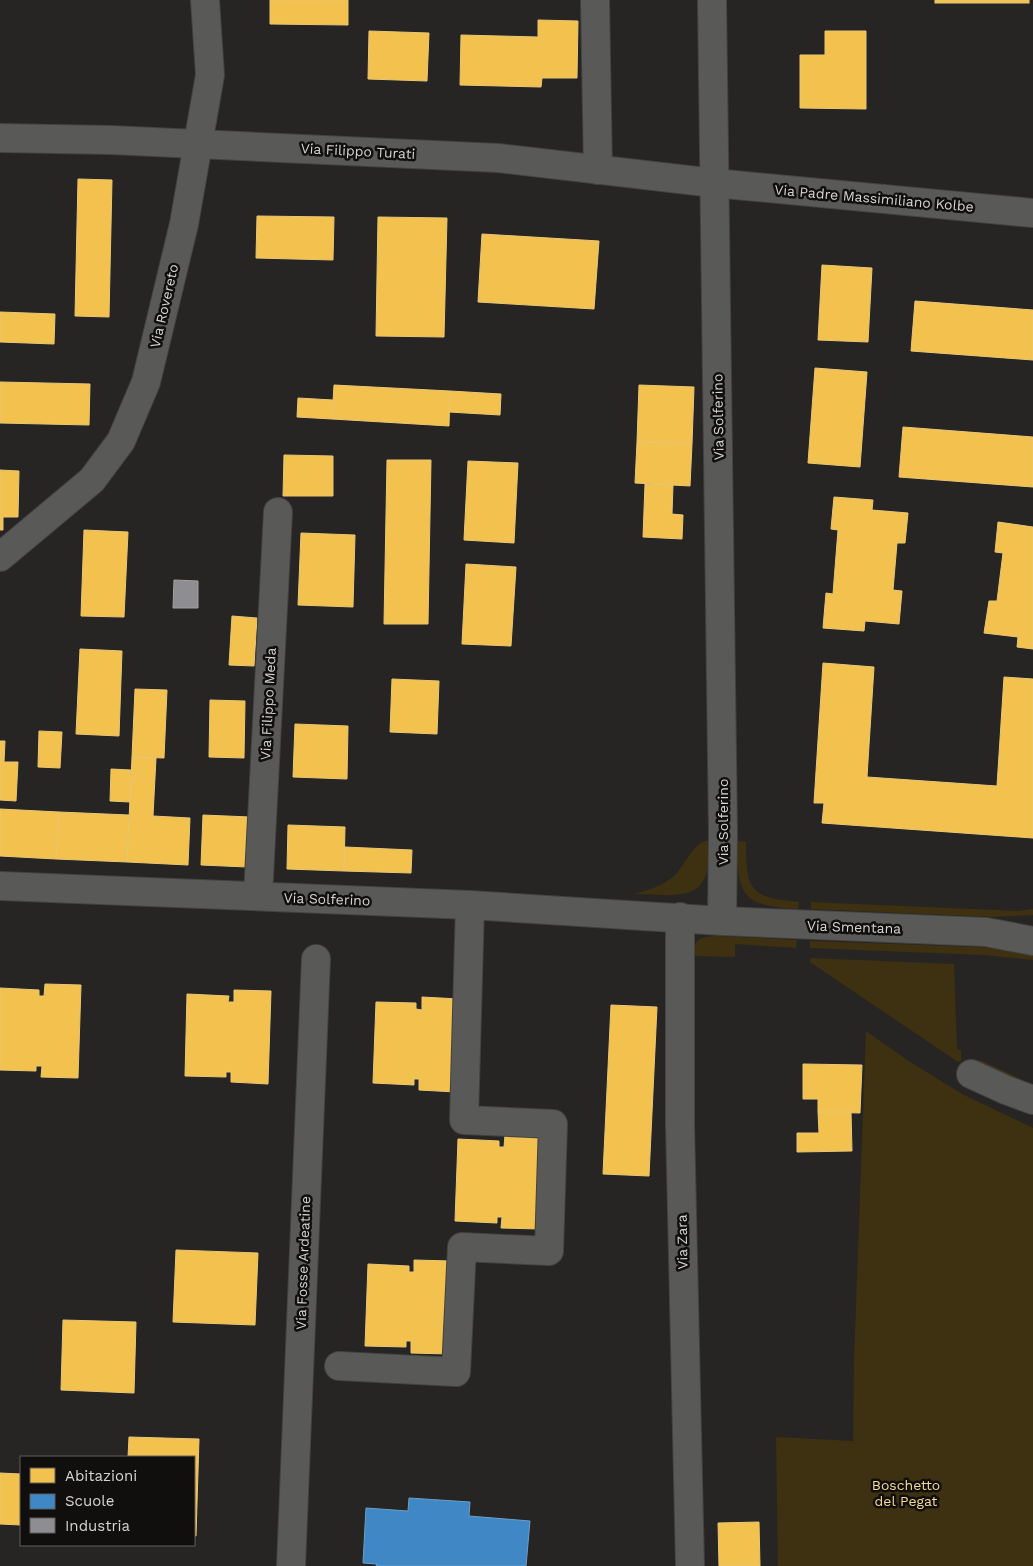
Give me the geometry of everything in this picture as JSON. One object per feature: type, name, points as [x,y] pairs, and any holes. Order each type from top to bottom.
[{"type":"street","name":"Via Rovereto","points":[[0,557],[92,480],[121,441],[146,382],[184,224],[210,75],[205,0]]},
{"type":"street","points":[[596,0],[598,170]]},
{"type":"street","name":"Via Solferino","points":[[0,886],[470,905],[722,921],[724,833],[712,0]]},
{"type":"street","name":"Via Filippo Turati","points":[[0,138],[111,140],[498,158],[714,183]]},
{"type":"street","name":"Via Padre Massimiliano Kolbe","points":[[714,183],[1033,213]]},
{"type":"street","name":"Via Filippo Meda","points":[[258,896],[278,512]]},
{"type":"street","points":[[339,1366],[456,1372],[462,1247],[549,1251],[553,1124],[464,1120],[470,905]]},
{"type":"street","name":"Via Zara","points":[[680,917],[680,1124],[690,1566]]},
{"type":"street","name":"Via Smentana","points":[[722,921],[986,932],[1008,931],[1033,926]]},
{"type":"street","name":"Via Smentana","points":[[986,932],[1033,941]]},
{"type":"street","name":"Via Fosse Ardeatine","points":[[291,1566],[316,959]]},
{"type":"street","points":[[971,1074],[1033,1100]]},
{"type":"green space","points":[[705,841],[710,841],[709,861],[706,876],[700,886],[691,892],[680,894],[634,894],[655,887],[670,879],[678,872],[692,851]]},
{"type":"green space","points":[[737,841],[746,842],[747,871],[754,888],[760,894],[770,898],[799,902],[798,909],[765,905],[754,901],[746,894],[739,874]]},
{"type":"green space","points":[[811,902],[1018,911],[1033,909],[1033,915],[994,917],[811,909]]},
{"type":"green space","points":[[716,936],[797,940],[796,948],[735,944],[735,957],[691,956],[696,942],[702,938]]},
{"type":"green space","points":[[810,941],[1001,948],[1033,953],[1033,960],[983,955],[810,948]]},
{"type":"green space","points":[[810,958],[954,964],[957,1049],[961,1051],[961,1061],[958,1062],[810,962]]},
{"type":"green space","name":"Boschetto del Pegat","points":[[866,1031],[907,1060],[962,1094],[1033,1128],[1033,1566],[778,1566],[776,1437],[853,1441],[854,1360]]},
{"type":"green space","points":[[980,1060],[1021,1079],[1019,1083],[979,1063]]},
{"type":"building: Abitazioni","points":[[270,0],[348,0],[348,25],[270,24]]},
{"type":"building: Abitazioni","points":[[935,0],[1029,0],[1029,3],[935,3]]},
{"type":"building: Abitazioni","points":[[538,20],[578,21],[577,78],[542,78],[541,87],[460,85],[461,35],[538,37]]},
{"type":"building: Abitazioni","points":[[369,31],[429,33],[427,81],[368,79]]},
{"type":"building: Abitazioni","points":[[825,31],[866,31],[866,109],[800,108],[800,55],[825,55]]},
{"type":"building: Abitazioni","points":[[78,179],[112,180],[109,317],[75,316]]},
{"type":"building: Abitazioni","points":[[257,216],[334,217],[333,260],[256,258]]},
{"type":"building: Abitazioni","points":[[378,217],[447,218],[444,337],[376,336]]},
{"type":"building: Abitazioni","points":[[482,234],[599,241],[594,309],[478,302]]},
{"type":"building: Abitazioni","points":[[822,265],[872,268],[868,342],[818,340]]},
{"type":"building: Abitazioni","points":[[915,301],[1033,310],[1033,360],[911,351]]},
{"type":"building: Abitazioni","points":[[0,312],[55,314],[54,344],[0,342]]},
{"type":"building: Abitazioni","points":[[815,368],[867,372],[860,467],[808,463]]},
{"type":"building: Abitazioni","points":[[0,382],[90,384],[89,425],[0,423]]},
{"type":"building: Abitazioni","points":[[334,385],[450,391],[449,426],[332,419]]},
{"type":"building: Abitazioni","points":[[639,385],[694,387],[692,444],[637,442]]},
{"type":"building: Abitazioni","points":[[450,391],[501,394],[500,415],[449,412]]},
{"type":"building: Abitazioni","points":[[298,398],[333,400],[332,419],[297,417]]},
{"type":"building: Abitazioni","points":[[903,427],[1033,437],[1033,487],[899,477]]},
{"type":"building: Abitazioni","points":[[637,442],[692,444],[690,486],[635,483]]},
{"type":"building: Abitazioni","points":[[284,455],[333,456],[333,496],[283,496]]},
{"type":"building: Abitazioni","points":[[387,460],[431,460],[428,624],[384,624]]},
{"type":"building: Abitazioni","points":[[468,461],[518,463],[514,543],[464,540]]},
{"type":"building: Abitazioni","points":[[0,470],[19,471],[18,517],[3,517],[3,530],[0,530]]},
{"type":"building: Abitazioni","points":[[645,484],[673,485],[672,514],[683,515],[682,539],[643,537]]},
{"type":"building: Abitazioni","points":[[834,497],[873,500],[872,510],[908,513],[905,543],[897,543],[893,590],[902,591],[899,624],[865,621],[864,631],[823,628],[826,593],[833,594],[838,530],[831,529]]},
{"type":"building: Abitazioni","points":[[998,522],[1033,527],[1033,649],[1017,647],[1018,637],[984,633],[989,601],[997,601],[1003,553],[995,552]]},
{"type":"building: Abitazioni","points":[[84,530],[128,532],[124,617],[81,616]]},
{"type":"building: Abitazioni","points":[[301,533],[355,535],[353,607],[298,605]]},
{"type":"building: Abitazioni","points":[[466,564],[516,567],[511,646],[462,644]]},
{"type":"building: Abitazioni","points":[[232,616],[257,618],[254,666],[229,665]]},
{"type":"building: Abitazioni","points":[[80,649],[122,651],[119,736],[76,734]]},
{"type":"building: Abitazioni","points":[[823,663],[874,667],[867,777],[997,786],[1004,677],[1033,679],[1033,838],[822,823],[824,803],[814,803]]},
{"type":"building: Abitazioni","points":[[392,679],[439,681],[437,734],[390,732]]},
{"type":"building: Abitazioni","points":[[135,689],[167,690],[164,758],[132,757]]},
{"type":"building: Abitazioni","points":[[210,700],[245,701],[244,758],[209,757]]},
{"type":"building: Abitazioni","points":[[295,724],[348,726],[347,779],[293,777]]},
{"type":"building: Abitazioni","points":[[39,731],[62,732],[60,768],[38,767]]},
{"type":"building: Abitazioni","points":[[0,741],[5,741],[4,762],[18,762],[16,801],[0,800]]},
{"type":"building: Abitazioni","points":[[132,757],[156,758],[153,816],[190,818],[188,865],[127,862]]},
{"type":"building: Abitazioni","points":[[111,769],[131,770],[130,802],[110,801]]},
{"type":"building: Abitazioni","points":[[0,809],[59,812],[56,859],[0,856]]},
{"type":"building: Abitazioni","points":[[59,812],[129,815],[127,862],[56,859]]},
{"type":"building: Abitazioni","points":[[203,815],[250,817],[247,867],[201,865]]},
{"type":"building: Abitazioni","points":[[288,825],[345,827],[344,871],[287,869]]},
{"type":"building: Abitazioni","points":[[345,847],[412,850],[411,873],[344,871]]},
{"type":"building: Abitazioni","points":[[45,984],[81,985],[78,1078],[41,1077],[42,1066],[36,1066],[36,1071],[0,1070],[0,988],[39,990],[39,996],[44,996]]},
{"type":"building: Abitazioni","points":[[234,990],[271,991],[268,1084],[231,1082],[231,1072],[226,1072],[226,1077],[185,1076],[187,994],[229,996],[228,1002],[234,1002]]},
{"type":"building: Abitazioni","points":[[422,997],[459,999],[456,1092],[419,1090],[419,1079],[414,1079],[414,1085],[373,1083],[376,1002],[416,1003],[416,1009],[422,1010]]},
{"type":"building: Abitazioni","points":[[611,1005],[657,1007],[649,1176],[603,1174]]},
{"type":"building: Abitazioni","points":[[803,1064],[862,1065],[860,1113],[818,1112],[818,1099],[803,1099]]},
{"type":"building: Abitazioni","points":[[818,1112],[851,1112],[852,1151],[797,1152],[797,1133],[819,1133]]},
{"type":"building: Abitazioni","points":[[505,1135],[542,1136],[539,1229],[501,1228],[502,1217],[497,1217],[497,1223],[455,1221],[458,1139],[499,1141],[499,1147],[504,1147]]},
{"type":"building: Abitazioni","points":[[176,1250],[258,1253],[255,1325],[173,1322]]},
{"type":"building: Abitazioni","points":[[414,1260],[451,1261],[448,1354],[411,1353],[411,1341],[406,1341],[406,1347],[365,1346],[368,1264],[409,1266],[409,1272],[414,1272]]},
{"type":"building: Abitazioni","points":[[63,1320],[136,1322],[134,1393],[61,1390]]},
{"type":"building: Abitazioni","points":[[129,1437],[199,1439],[196,1536],[195,1456],[128,1456]]},
{"type":"building: Abitazioni","points":[[0,1473],[20,1474],[20,1525],[0,1524]]},
{"type":"building: Abitazioni","points":[[759,1522],[760,1566],[719,1566],[718,1523]]},
{"type":"building: Scuole","points":[[409,1498],[470,1502],[469,1516],[530,1521],[526,1566],[376,1566],[377,1564],[363,1563],[366,1508],[408,1511]]},
{"type":"building: Industria","points":[[174,580],[198,581],[198,608],[173,608]]}]
